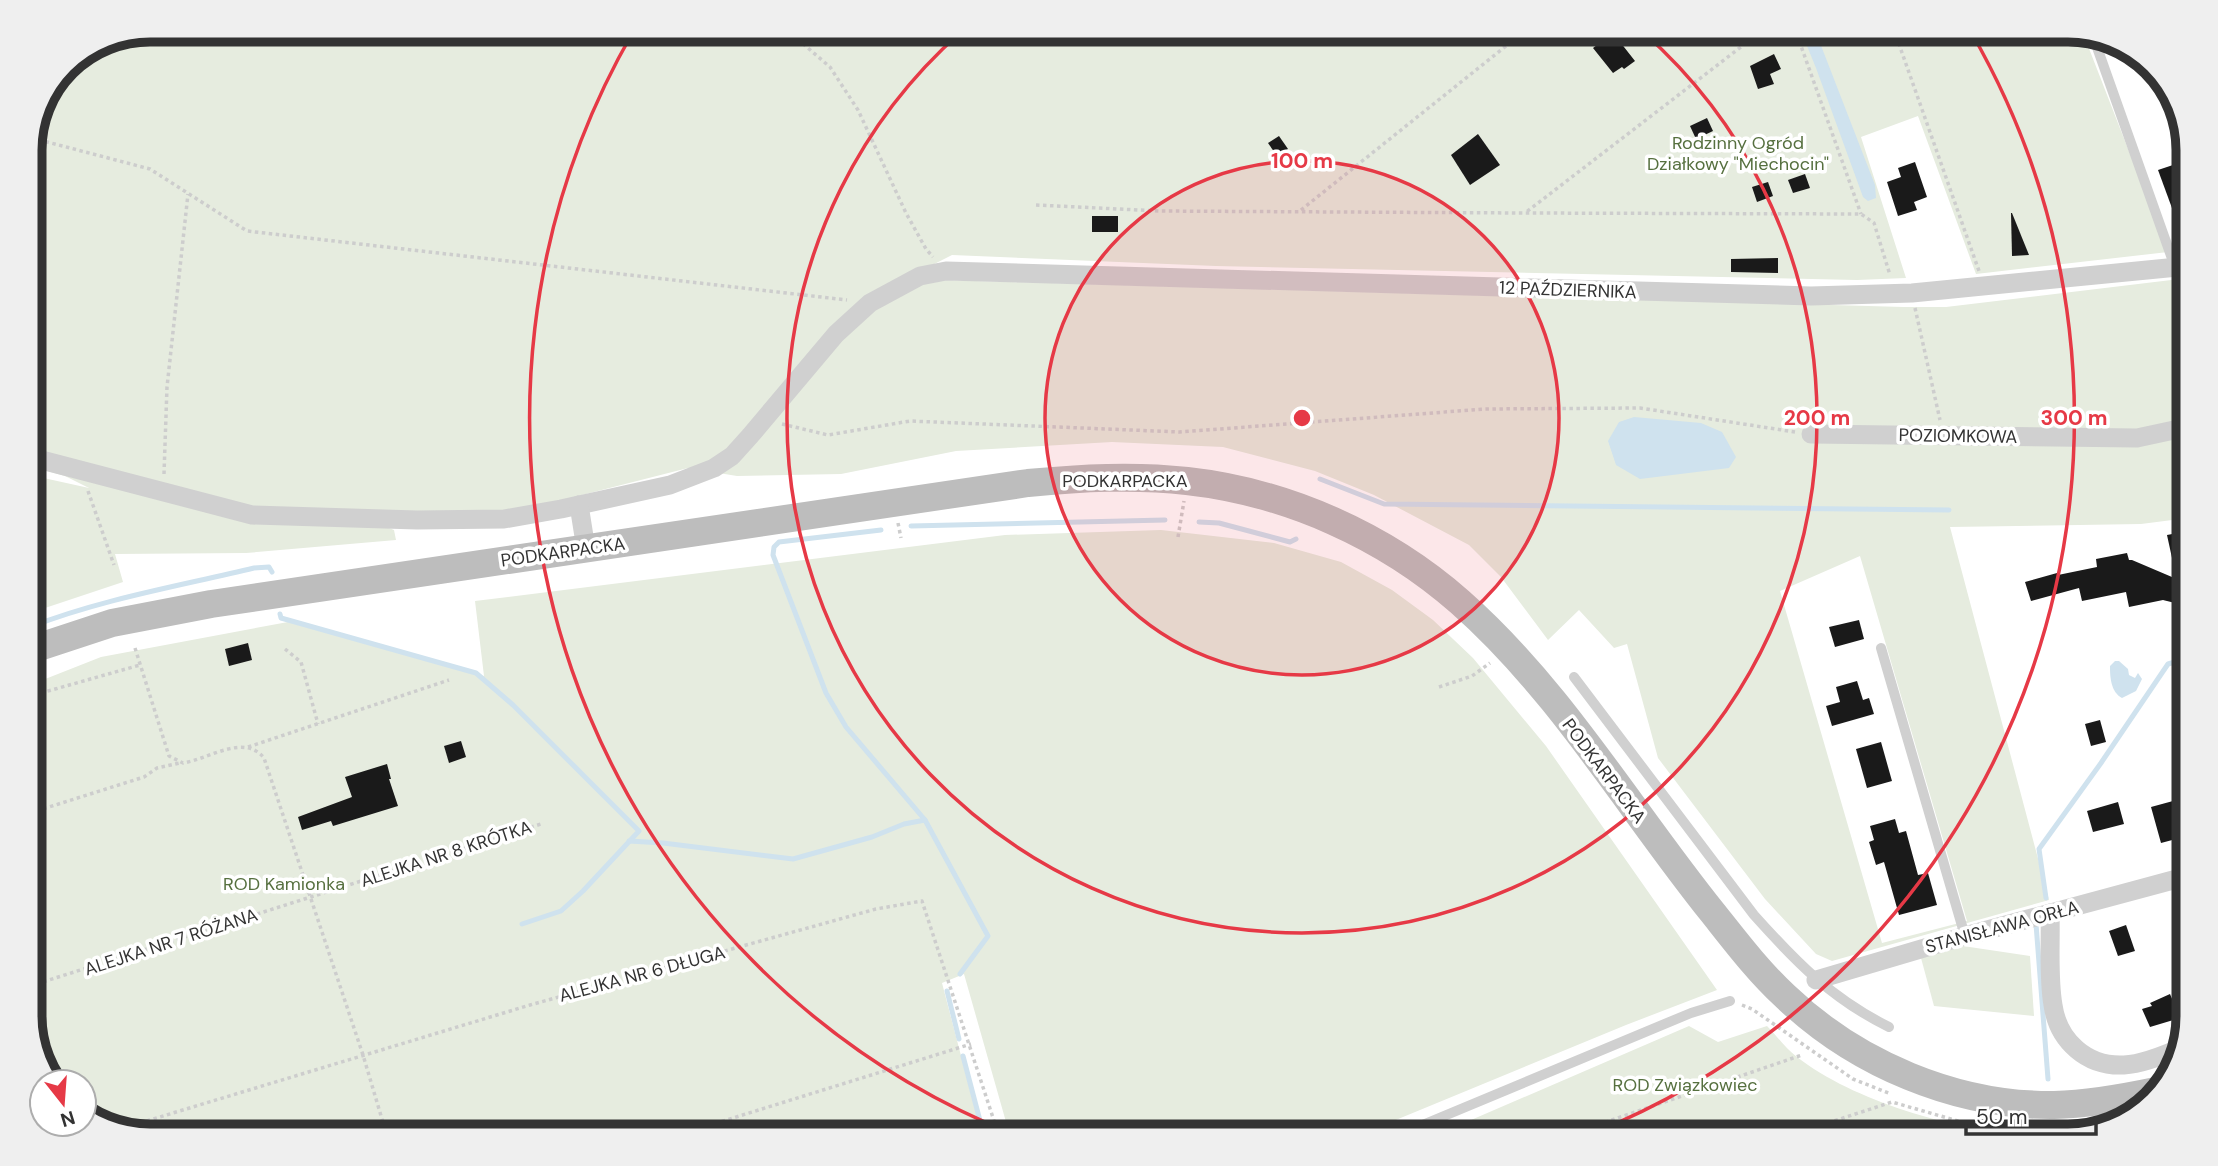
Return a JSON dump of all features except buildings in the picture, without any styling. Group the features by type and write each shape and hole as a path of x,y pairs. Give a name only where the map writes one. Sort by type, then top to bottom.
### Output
{"main road":[{"name":"PODKARPACKA","path":"42,646 113,623 160,612 1028,483 1121,478 1188,481 1277,499 1350,528 1426,575 1461,603 1549,697 1746,954 1787,999 1832,1034 1859,1052 1906,1075 1963,1094 2000,1102 2070,1104 2143,1093"}],"street":[{"name":"12 PAŹDZIERNIKA","path":"42,459 252,515 417,520 503,519 579,505 670,485 714,468 732,456 836,334 870,303 920,276 946,271 1811,296 1904,294 2176,268"},
{"name":"POZIOMKOWA","path":"1811,434 2137,438 2176,430"},
{"path":"579,505 586,549"},
{"name":"STANISŁAWA ORŁA","path":"1816,981 1965,936 2176,879"},
{"path":"2050,913 2053,1006 2061,1031 2068,1042 2087,1058 2110,1065 2141,1062 2170,1052"}],"lane":[{"path":"2097,46 2176,254"},
{"path":"1881,648 1965,936"},
{"path":"1574,677 1754,915 1816,981 1856,1010 1889,1027"},
{"path":"1425,1124 1691,1013 1730,1001"}],"path":[{"path":"801,42 830,67 858,110 926,249 946,271"},
{"path":"1299,212 1511,42"},
{"path":"1525,213 1747,42"},
{"path":"1800,42 1861,215"},
{"path":"1898,42 1980,273 1982,287"},
{"path":"42,141 150,169 247,231 870,303"},
{"path":"164,491 167,387 188,194"},
{"path":"1036,205 1160,211 1861,215 1874,223 1904,294 1944,436"},
{"path":"764,419 828,435 910,421 1180,432 1485,409 1640,408 1811,434"},
{"path":"80,469 114,565"},
{"path":"1178,537 1188,481"},
{"path":"135,648 165,750 175,761 183,763"},
{"path":"1439,687 1472,676 1505,648"},
{"path":"285,649 301,662 318,725"},
{"path":"42,693 140,665"},
{"path":"42,809 144,777 157,768 237,747 248,747 449,680"},
{"path":"248,747 258,751 264,758 383,1124"},
{"name":"ALEJKA NR 8 KRÓTKA","path":"311,897 541,824"},
{"name":"ALEJKA NR 7 RÓŻANA","path":"42,982 311,897"},
{"name":"ALEJKA NR 6 DŁUGA","path":"139,1123 530,1004 876,909 922,901 971,1044"},
{"path":"714,1124 971,1044 995,1124"},
{"path":"1600,1124 1802,1055"},
{"path":"1825,1124 1892,1102 1968,1124"}],"green space":[{"name":"Rodzinny Ogród Działkowy \"Miechocin\"","path":"150,42 2082,43 2087,44 2168,252 1976,274 1918,116 1861,137 1906,278 1857,280 1216,266 952,255 905,279 1904,307 1946,307 2176,279 2176,520 2141,524 1950,527 2049,900 1832,961 1816,954 1765,899 1658,758 1627,644 1614,648 1579,610 1548,640 1501,577 1469,545 1374,495 1315,471 1223,447 1112,442 956,451 841,474 737,476 688,468 527,509 384,526 394,530 396,540 246,553 115,554 123,582 42,609 42,478 89,488 65,476 42,469 42,143 46,122 60,90 90,60 129,44","holes":["1860,556 1967,921 1882,943 1780,591"]},
{"name":"ROD Kamionka","path":"1161,530 1274,543 1341,562 1392,590 1433,620 1473,658 1546,746 1717,990 1386,1124 1007,1124 964,974 942,983 979,1124 150,1124 122,1120 98,1111 98,1068 55,1068 48,1051 42,1023 42,680 101,657 288,622 484,676 475,601 1005,535"},
{"path":"1963,946 2030,956 2034,1016 1934,1006 1921,958"},
{"name":"ROD Związkowiec","path":"1689,1026 1718,1042 1767,1026 1793,1054 1846,1087 1906,1111 1955,1124 1462,1124"}],"water":[{"path":"1804,42 1820,42 1875,185 1876,198 1868,201 1863,197"},
{"path":"1634,417 1701,423 1722,432 1736,457 1729,468 1640,479 1616,465 1608,441 1619,422"},
{"path":"2115,661 2128,669 2129,675 2135,678 2138,673 2142,679 2136,691 2122,698 2115,692 2111,680 2110,666"}],"waterway":[{"path":"1320,479 1384,504 1949,510"},
{"path":"911,526 1165,520"},
{"path":"1199,522 1219,523 1290,542 1296,539"},
{"path":"881,530 779,542 774,547 773,555 826,693 846,727 925,820 988,936 960,974"},
{"path":"42,623 85,608 254,568 269,567 272,572"},
{"path":"280,614 281,618 476,673 513,705 639,831 561,911 522,924"},
{"path":"2046,898 2039,849 2168,664 2176,662"},
{"path":"629,841 793,859 872,837 904,824 925,820"},
{"path":"2036,924 2048,1079"},
{"path":"947,991 959,1039"},
{"path":"963,1056 981,1124"}]}
